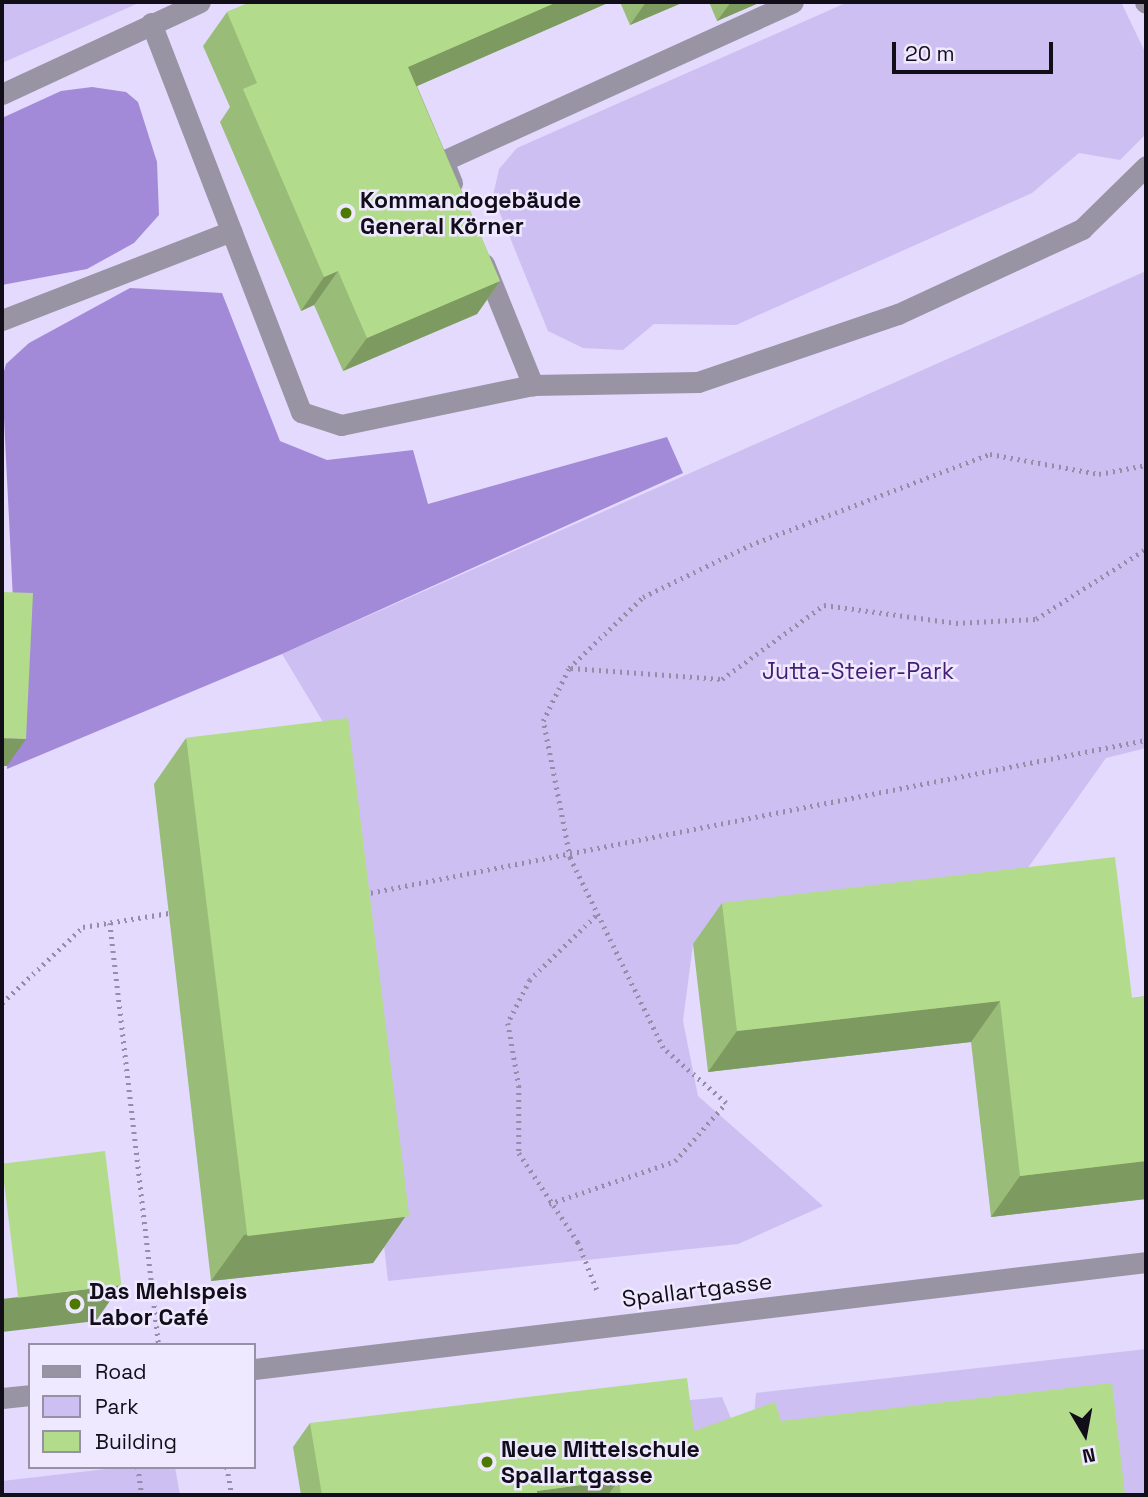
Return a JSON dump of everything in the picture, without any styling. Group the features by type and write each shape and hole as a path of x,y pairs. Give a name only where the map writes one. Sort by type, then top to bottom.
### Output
{"street":[{"path":"2,94 200,2"},
{"path":"463,211 443,161 793,2"},
{"path":"151,23 301,412 341,425 533,385 698,382 898,314 1083,229 1146,166"},
{"path":"2,320 231,231"},
{"path":"478,248 533,385"},
{"name":"Spallartgasse","path":"256,1369 1146,1262"},
{"path":"2,1398 28,1395"}],"path":[{"path":"549,1204 675,1161 726,1103 663,1048 596,916 570,858 543,721 569,668 643,597 750,545 990,454 1099,474 1146,465"},
{"path":"569,668 722,679 824,605 956,622 1036,619 1146,549"},
{"path":"358,895 570,858 1146,740"},
{"path":"2,1003 83,927 169,913"},
{"path":"596,916 530,980 508,1023 519,1086 519,1153 549,1204 578,1242 612,1326"},
{"path":"110,923 159,1343"},
{"path":"138,1469 142,1495"},
{"path":"227,1469 232,1495"}],"green space":[{"path":"2,2 141,2 2,63"},
{"path":"848,2 1121,2 1146,54 1146,134 1120,160 1079,153 1032,193 736,325 654,324 623,350 583,348 548,331 493,196 499,169 517,148"},
{"name":"Jutta-Steier-Park","path":"1146,271 1146,748 1106,758 1010,893 1012,907 693,944 683,1021 698,1096 823,1206 738,1244 388,1281 326,727 282,654"},
{"path":"1146,1349 1146,1495 958,1495 764,1445 754,1416 756,1393"},
{"path":"722,1397 737,1433 688,1451 670,1402"},
{"path":"107,1469 175,1469 180,1495 2,1495 2,1481"}],"shaded area":[{"path":"92,87 126,92 138,102 157,162 159,215 134,243 87,269 2,285 2,118 61,91"},
{"path":"130,288 222,293 280,441 327,460 413,450 428,504 667,437 683,473 282,654 7,769 14,620 2,378 6,364 29,343"}],"building":[{"name":"Kommandogebäude General Körner","path":"251,2 557,2 408,67 500,281 367,338 338,271 324,277 243,89 257,83 227,12"},
{"path":"2,592 33,593 26,739 2,738"},
{"path":"348,718 409,1216 247,1236 186,738"},
{"path":"1115,857 1132,998 1146,996 1146,1161 1020,1176 1000,1001 737,1031 722,903"},
{"path":"105,1151 121,1285 18,1298 2,1164"},
{"path":"687,1378 694,1431 775,1402 781,1421 1112,1383 1125,1495 621,1495 619,1480 537,1491 537,1495 322,1495 310,1423"}],"place":[{"name":"Kommandogebäude General Körner","path":"346,213"},
{"name":"Das Mehlspeis Labor Café","path":"75,1304"},
{"name":"Neue Mittelschule Spallartgasse","path":"487,1462"}]}
